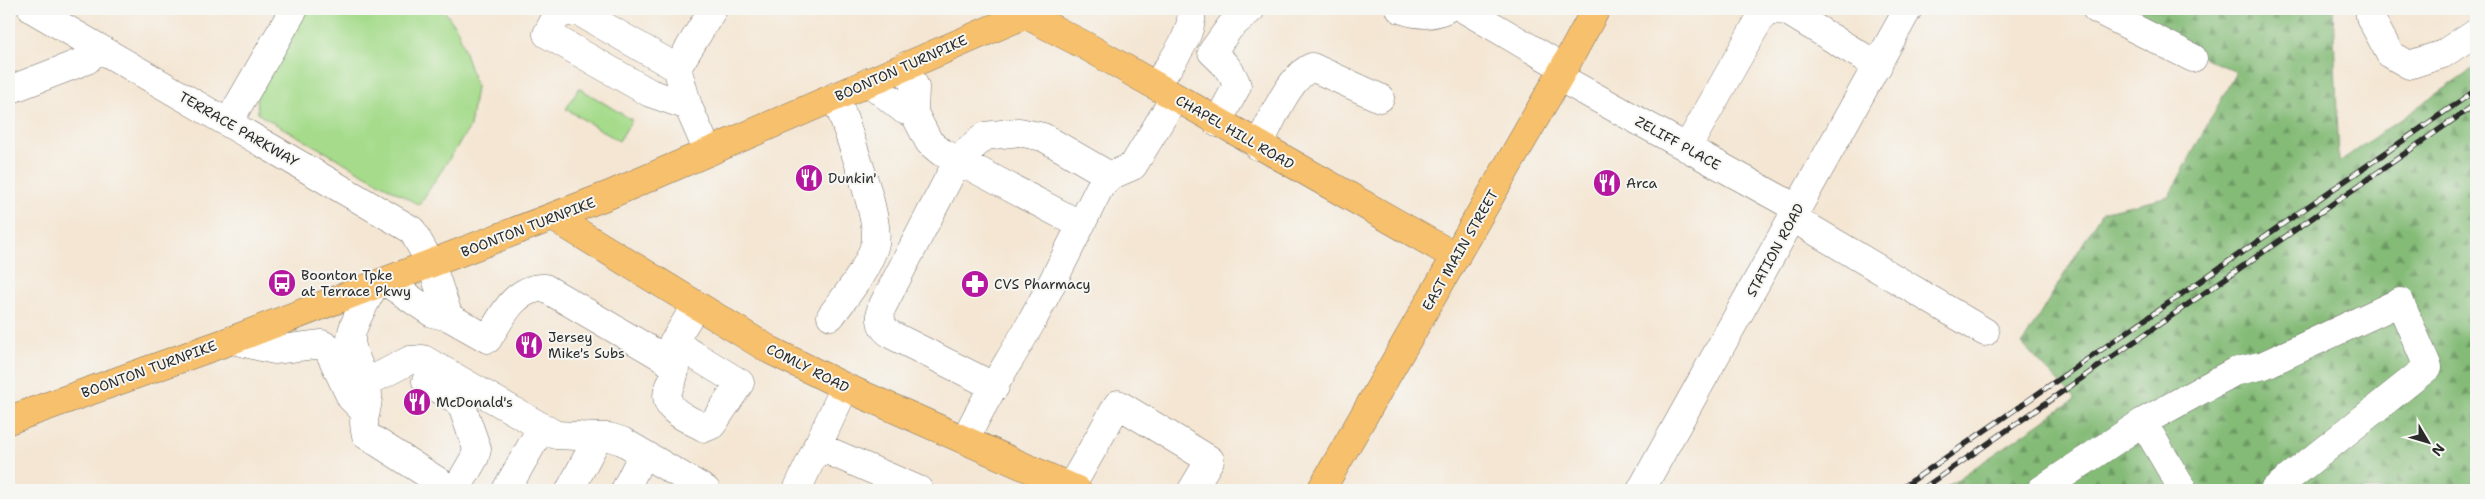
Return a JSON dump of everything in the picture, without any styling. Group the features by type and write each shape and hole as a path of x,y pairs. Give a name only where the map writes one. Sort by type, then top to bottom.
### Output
{"main road":[{"name":"EAST MAIN STREET","path":"1321,490 1456,257 1596,9"},
{"name":"BOONTON TURNPIKE","path":"9,420 232,340 610,196 1025,11"},
{"name":"CHAPEL HILL ROAD","path":"1025,11 1217,123 1456,257"},
{"name":"COMLY ROAD","path":"553,217 770,350 845,387 965,440 1064,487"}],"street":[{"name":"TERRACE PARKWAY","path":"32,9 412,230 431,264 449,317"},
{"path":"228,123 294,9"},
{"path":"677,68 713,9"},
{"path":"965,440 981,406 995,387 1032,321 1100,187 1110,176 1133,166 1165,92 1185,38 1192,19 1191,9"},
{"path":"1212,52 1230,27 1251,9"},
{"path":"1400,9 1413,14 1433,14 1446,9"},
{"name":"ZELIFF PLACE","path":"1464,9 1561,72 1688,148 1985,332"},
{"name":"STATION ROAD","path":"1641,490 1908,9"},
{"path":"2096,9 2193,58"},
{"path":"2370,9 2370,17 2390,54 2409,65 2443,54 2476,32"},
{"path":"688,106 650,93 547,34 557,15 576,10 677,68 688,106 708,152"},
{"path":"1688,148 1762,15 1774,10 1787,11 1878,66"},
{"path":"1185,38 1212,52 1225,64 1234,77 1237,86 1217,123"},
{"path":"9,90 87,60 98,48"},
{"path":"905,66 915,87 914,113 929,142 941,152 1081,226"},
{"path":"1258,146 1294,82 1302,71 1312,66 1380,98"},
{"path":"868,82 904,110 914,113"},
{"path":"831,316 856,282 875,243 875,213 836,96"},
{"path":"995,387 892,335 884,330 880,321 881,309 958,160 985,136 1019,132 1050,140 1110,176"},
{"path":"452,490 366,435 363,424 368,398 366,383 350,340 353,330 380,284 432,313 449,317 488,339 510,304 518,296 536,288 545,288 668,350 696,305"},
{"path":"2041,490 2143,422 2234,372 2264,365 2400,302 2428,367 2274,490"},
{"path":"232,340 274,350 322,344 327,348 351,398 364,411"},
{"path":"366,383 415,358 423,359 556,435 609,437 622,441 706,490"},
{"path":"401,365 458,401 463,409 477,449 475,457 456,490"},
{"path":"797,490 845,387"},
{"path":"1064,487 1118,404 1210,460 1192,490"},
{"path":"2143,422 2183,490"},
{"path":"506,490 542,428"},
{"path":"570,490 598,437"},
{"path":"817,446 918,490"},
{"path":"625,490 643,454"}],"green space":[{"path":"308,9 443,9 458,30 476,87 470,127 419,205 258,114 257,96"},
{"path":"2097,9 2333,9 2339,162 2476,66 2474,114 2476,113 2476,490 1942,490 2075,399 2022,344 2102,212 2169,196 2236,72"},
{"path":"579,88 632,120 619,141 566,109"}],"railway":[{"path":"1899,490 2476,90"},
{"path":"1921,490 2476,104"}],"place":[{"name":"Dunkin'","path":"809,178"},
{"name":"Arca","path":"1607,183"},
{"name":"Boonton Tpke at Terrace Pkwy","path":"282,283"},
{"name":"CVS Pharmacy","path":"975,284"},
{"name":"Jersey Mike's Subs","path":"529,345"},
{"name":"McDonald's","path":"417,402"}]}
